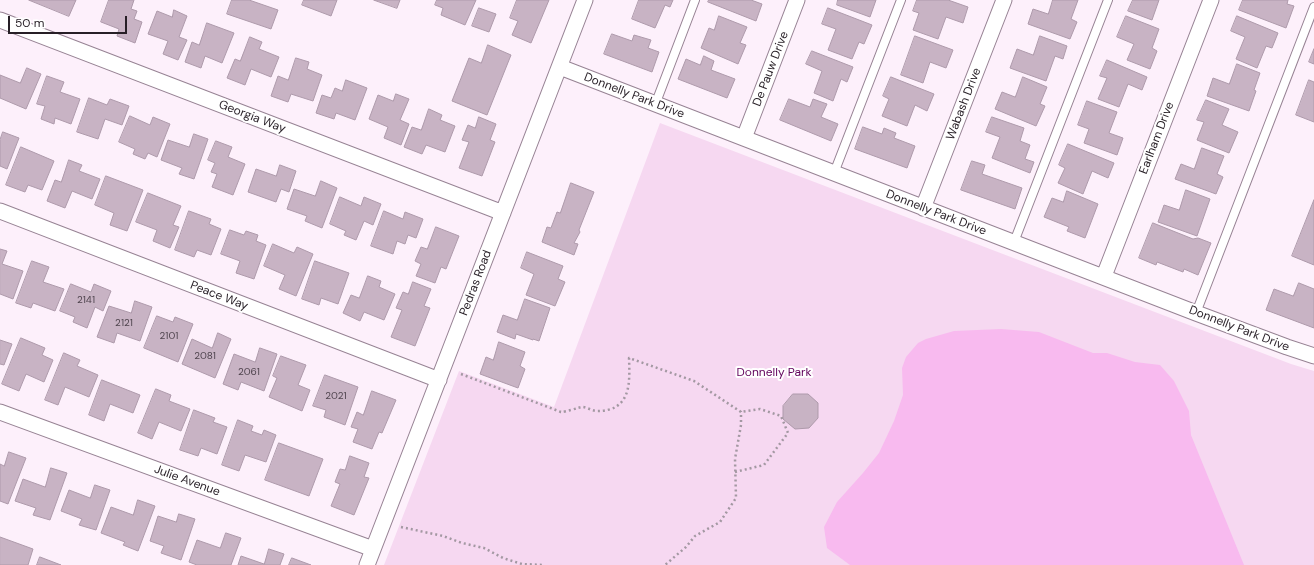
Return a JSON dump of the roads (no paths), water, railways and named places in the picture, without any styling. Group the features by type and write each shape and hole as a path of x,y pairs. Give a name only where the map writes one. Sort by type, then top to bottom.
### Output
{"street":[{"name":"Pedras Road","path":"367,565 586,0"},
{"name":"De Pauw Drive","path":"744,138 798,0"},
{"name":"Wabash Drive","path":"923,208 1004,0"},
{"name":"Earlham Drive","path":"1104,276 1211,0"},
{"name":"Georgia Way","path":"0,20 503,213"},
{"name":"Donnelly Park Drive","path":"560,67 923,208 1104,276 1196,313 1314,356"},
{"name":"Peace Way","path":"0,211 439,380"},
{"name":"Julie Avenue","path":"0,412 373,549"}],"lane":[{"path":"655,104 695,0"},
{"path":"834,173 901,0"},
{"path":"1014,242 1108,0"},
{"path":"1196,313 1314,7"}],"park label":[{"name":"Donnelly Park","path":"774,373"}]}
